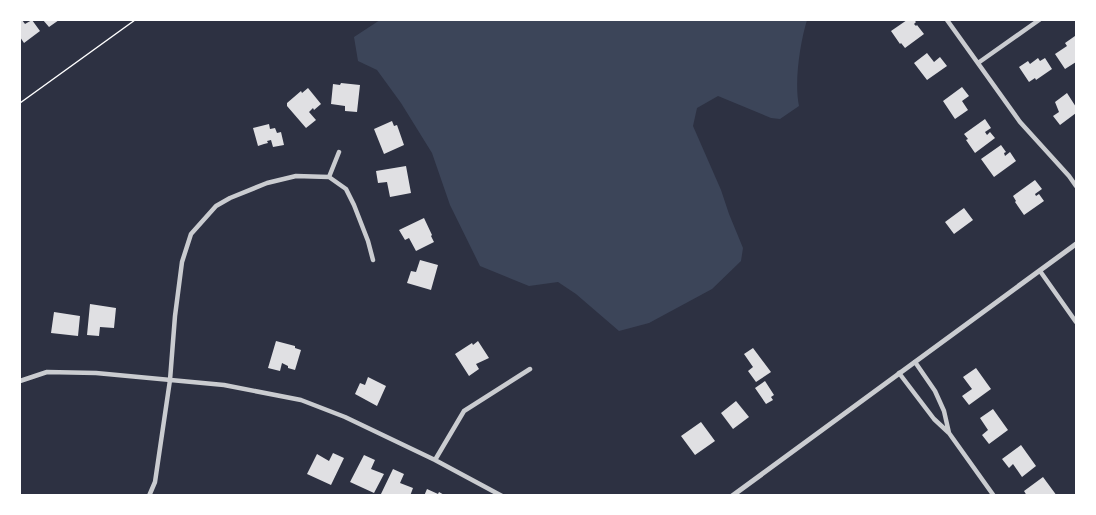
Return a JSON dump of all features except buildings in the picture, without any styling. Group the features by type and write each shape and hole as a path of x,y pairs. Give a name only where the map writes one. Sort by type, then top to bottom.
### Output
{"street":[{"path":"947,20 1020,122 1077,186"},
{"path":"978,63 1039,20"},
{"path":"329,177 339,152"},
{"path":"149,495 155,482 170,380 182,262 191,234 216,206 267,183 296,177 329,177 346,189 369,241 374,260"},
{"path":"732,495 1077,244"},
{"path":"1040,271 1077,322"},
{"path":"915,362 935,391 944,411 949,433"},
{"path":"435,460 464,411 530,369"},
{"path":"20,381 47,372 96,373 224,385 301,400 345,417 502,495"},
{"path":"899,374 934,419 949,433 994,495"}],"path":[{"path":"20,103 135,20"}],"shaded area":[{"path":"380,20 807,20 798,63 799,106 780,119 771,118 718,96 697,108 693,126 743,248 741,261 712,289 649,323 619,331 576,294 558,282 529,286 480,266 450,205 432,153 377,70 358,61 354,37"}]}
